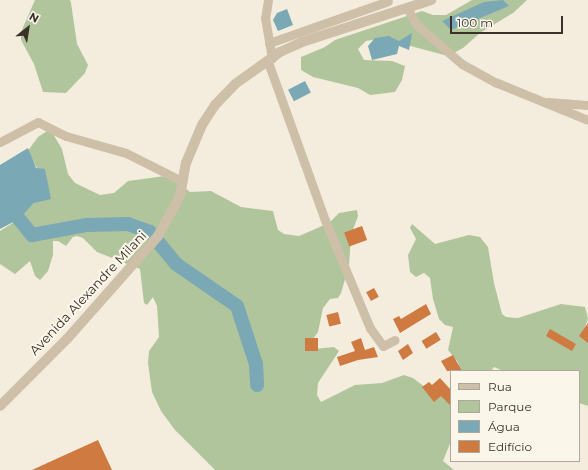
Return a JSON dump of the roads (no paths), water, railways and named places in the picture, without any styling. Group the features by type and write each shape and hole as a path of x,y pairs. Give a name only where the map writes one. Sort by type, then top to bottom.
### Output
{"street":[{"path":"268,0 264,18 269,43 270,60 325,220 370,328 383,346 395,340"},
{"name":"Avenida Alexandre Milani","path":"0,406 67,339 140,260 158,236 180,196 182,181 192,146 215,105 235,84 270,60 302,42 431,0"},
{"path":"269,43 388,1"},
{"path":"407,8 418,25 462,64 542,102 588,120"},
{"path":"542,102 560,101 588,105"},
{"path":"0,142 33,124 43,124 66,136 126,153 182,181"}],"water":[{"path":"503,0 509,6 451,30 442,21 484,2"},
{"path":"287,9 293,25 278,31 273,20 277,13"},
{"path":"412,33 409,50 399,46 397,54 372,60 368,46 375,38 389,36 399,41"},
{"path":"305,81 311,93 294,101 288,90"},
{"path":"28,148 36,168 45,169 51,199 34,203 19,219 0,229 0,165"}],"waterway":[{"path":"19,219 32,235 87,225 128,224 150,232 176,264 237,306 256,364 257,385"}]}
